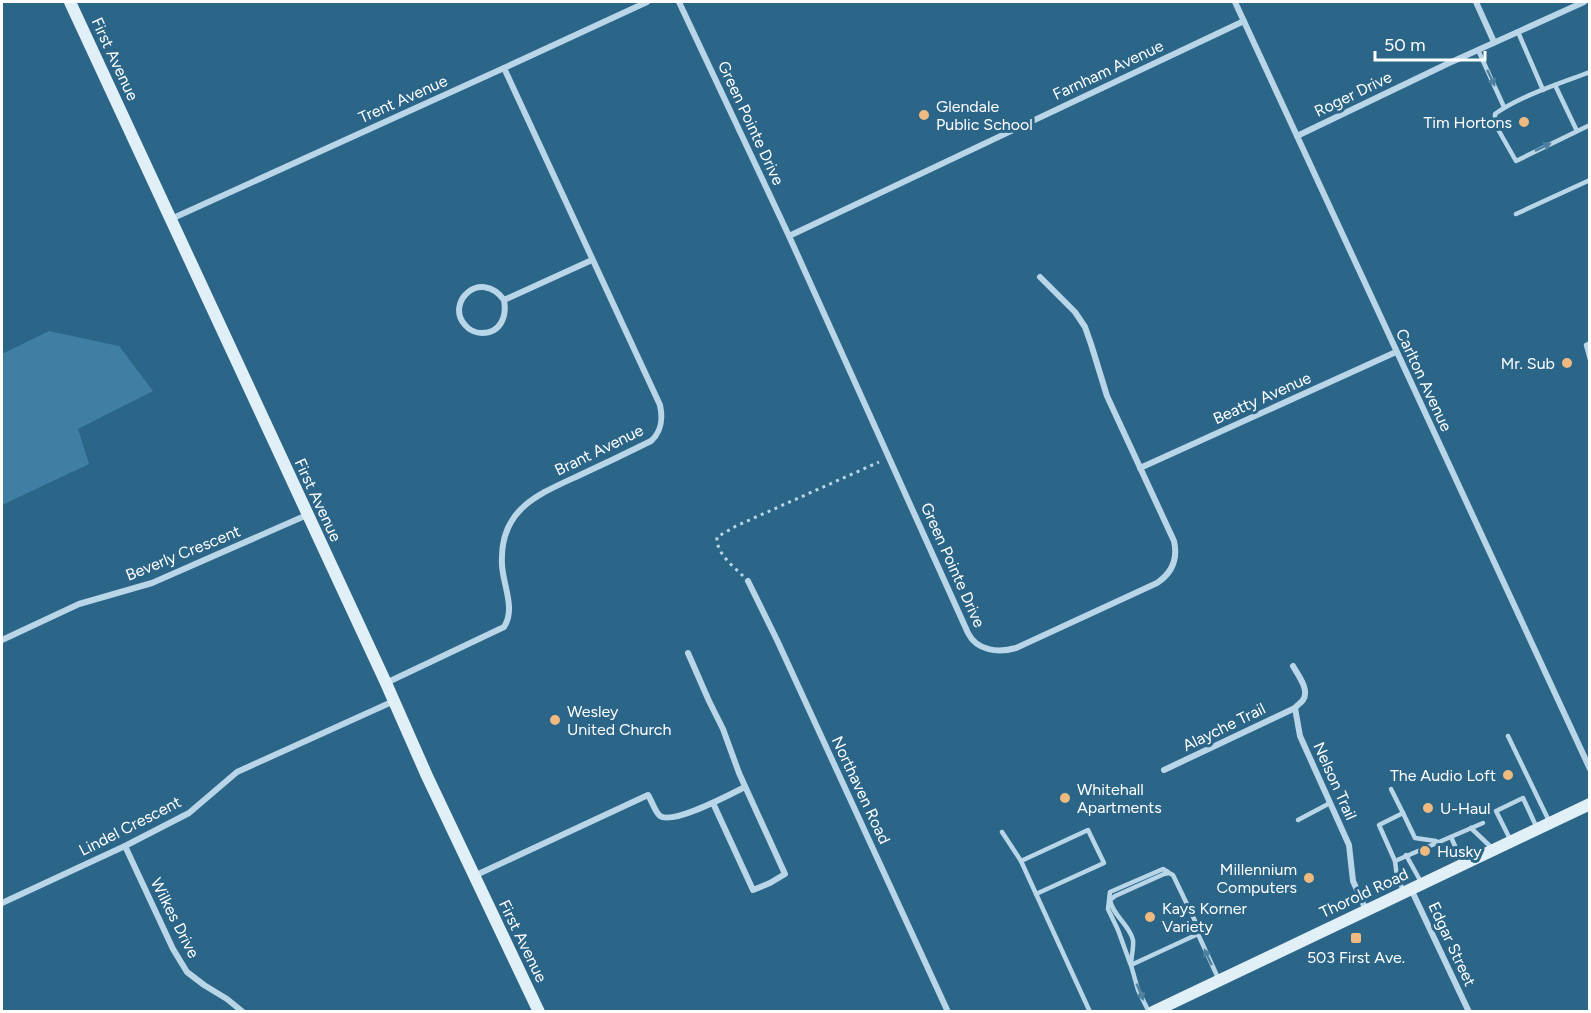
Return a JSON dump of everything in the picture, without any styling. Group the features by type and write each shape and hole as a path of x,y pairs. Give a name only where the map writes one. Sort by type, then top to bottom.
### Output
{"street":[{"name":"First Avenue","path":"71,2 427,776 539,1011"},
{"name":"Trent Avenue","path":"170,220 647,2"},
{"name":"Green Pointe Drive","path":"680,2 971,638 986,648 998,651 1016,648 1157,584 1167,575 1174,563 1176,550 1174,541 1107,396 1084,327 1075,312 1040,277"},
{"name":"Carlton Avenue","path":"1235,2 1590,769"},
{"path":"1476,2 1494,42"},
{"name":"Roger Drive","path":"1298,136 1494,42 1584,2"},
{"name":"Farnham Avenue","path":"789,236 1244,21"},
{"name":"Brant Avenue","path":"386,683 504,627 508,621 509,608 502,566 503,543 506,530 520,510 538,495 651,441 659,432 662,419 660,405 504,69"},
{"path":"504,300 592,260"},
{"path":"482,286 491,288 498,292 504,300 506,309 504,318 500,326 492,331 474,332 461,320 460,302 473,288 482,286"},
{"name":"Beatty Avenue","path":"1140,468 1396,352"},
{"name":"Beverly Crescent","path":"2,640 79,604 152,583 307,515"},
{"name":"Northaven Road","path":"748,581 948,1011"},
{"path":"688,653 785,874 753,890 713,803"},
{"name":"Nelson Trail","path":"1293,666 1303,684 1305,694 1303,700 1295,708 1300,736 1349,845 1353,881 1366,910"},
{"name":"Lindel Crescent","path":"2,903 125,846 189,813 237,772 394,701"},
{"name":"Alayche Trail","path":"1164,770 1295,708"},
{"path":"474,876 648,795 659,815 667,819 679,817 745,787"},
{"name":"Thorold Road","path":"1151,1011 1590,804"},
{"name":"Wilkes Drive","path":"125,846 173,949 187,972 243,1011"},
{"name":"Edgar Street","path":"1412,888 1469,1011"}],"lane":[{"path":"1518,32 1543,90"},
{"path":"1478,50 1504,107"},
{"path":"1590,72 1504,107 1495,114 1495,124 1516,161 1590,125"},
{"path":"1555,85 1577,131"},
{"path":"1516,214 1590,180"},
{"path":"1590,344 1586,345 1590,360"},
{"path":"1508,736 1550,823"},
{"path":"1391,789 1415,838 1439,841"},
{"path":"1511,841 1496,811 1514,802 1523,798 1538,829"},
{"path":"1298,820 1330,803"},
{"path":"1403,813 1379,825 1395,861 1397,877 1412,888"},
{"path":"1395,861 1483,823"},
{"path":"1471,828 1494,850"},
{"path":"1021,861 1088,830 1104,863 1036,894"},
{"path":"1002,832 1021,861 1090,1011"},
{"path":"1451,837 1463,864"},
{"path":"1406,855 1412,888"},
{"path":"1151,1011 1138,990 1131,965 1108,909 1110,892 1163,869 1173,874 1219,980"},
{"path":"1131,965 1133,940 1111,906 1110,900 1164,873 1169,873"},
{"path":"1131,965 1198,934"}],"path":[{"path":"748,581 724,556 717,545 717,537 736,526 890,457"}],"shaded area":[{"path":"49,331 119,346 153,391 78,429 89,464 2,505 2,354"}],"place":[{"name":"Glendale Public School","path":"924,115"},
{"name":"Tim Hortons","path":"1524,122"},
{"name":"Mr. Sub","path":"1567,363"},
{"name":"Wesley United Church","path":"555,720"},
{"name":"The Audio Loft","path":"1508,775"},
{"name":"Whitehall Apartments","path":"1065,798"},
{"name":"U-Haul","path":"1428,808"},
{"name":"Husky","path":"1425,851"},
{"name":"Millennium Computers","path":"1309,878"},
{"name":"Kays Korner Variety","path":"1150,917"},
{"name":"503 First Ave.","path":"1356,938"}]}
